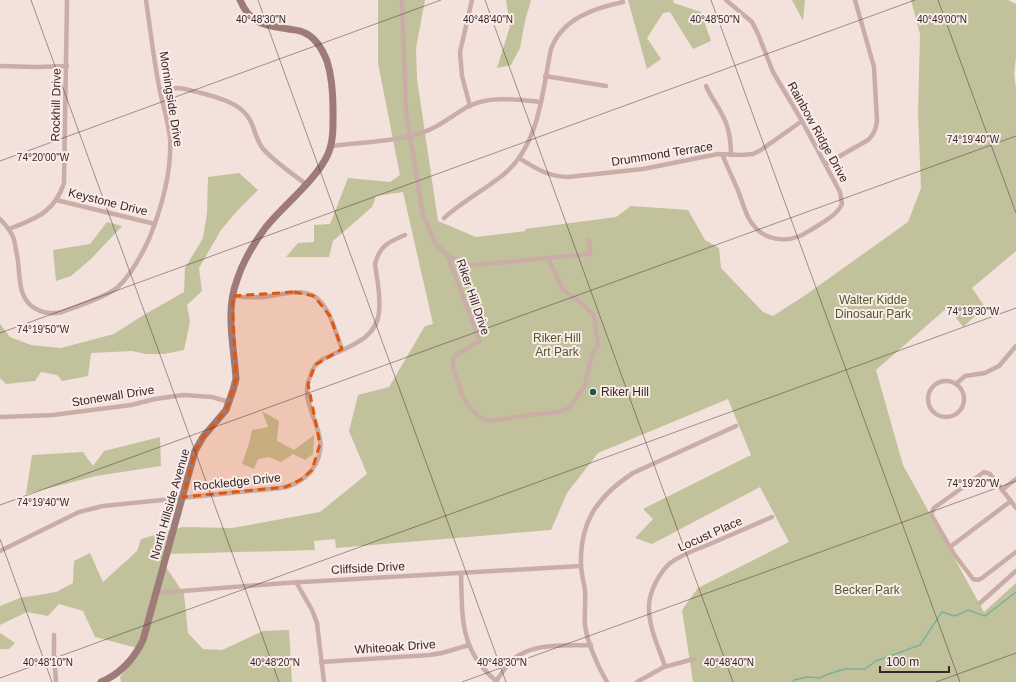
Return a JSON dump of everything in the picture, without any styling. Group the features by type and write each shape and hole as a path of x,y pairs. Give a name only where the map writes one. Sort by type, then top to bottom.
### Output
{"street":[{"name":"Rockhill Drive","path":"9,229 38,217 56,200 62,188 64,177 67,66 67,0"},
{"name":"Morningside Drive","path":"0,219 9,229 14,239 18,259 20,286 23,295 28,304 42,312 52,314 62,312 106,294 118,287 144,250 155,224 165,192 170,153 170,137 160,90 146,0"},
{"name":"North Hillside Avenue","path":"101,682 119,672 136,654 146,632 195,451 203,436 226,410 229,402 236,378 230,307 237,279 254,245 266,227 306,184 322,164 331,146 333,134 333,94 329,70 323,52 313,38 306,33 298,30 268,26 252,19 240,0"},
{"name":"Riker Hill Drive","path":"402,0 406,112 423,215 436,244 447,255 470,265 590,254 589,240"},
{"path":"470,106 462,76 460,52 472,0"},
{"name":"Rainbow Ridge Drive","path":"722,154 749,218 756,228 766,235 776,239 785,240 802,235 840,208 842,204 842,195 802,121 773,72 752,22 726,0"},
{"path":"826,164 868,140 872,137 876,129 874,67 855,0"},
{"path":"444,218 503,175 519,158 530,139 536,121 554,39 565,26 586,14 623,2"},
{"path":"0,66 67,66"},
{"path":"546,76 606,86"},
{"path":"706,86 727,126 731,155"},
{"path":"160,90 178,88 185,89 230,103 238,107 247,114 261,147 306,184"},
{"path":"331,146 410,136 437,127 470,106 481,102 503,99 541,102"},
{"name":"Drummond Terrace","path":"519,158 539,170 559,177 643,169 722,154 753,154 802,121"},
{"name":"Keystone Drive","path":"56,200 155,224"},
{"name":"Rockledge Drive","path":"0,551 79,512 103,506 286,487 306,477 316,462 320,444 319,433 308,395 308,384 315,365 366,337 372,332 376,326 379,312 375,264 377,257 384,245 405,235"},
{"name":"Riker Hill Drive","path":"447,255 480,341 457,354 453,359 453,367 463,397 470,408 481,418 489,421 559,412 569,408 585,384 592,354 598,345 594,316 584,305 563,290 548,258"},
{"path":"232,296 262,297 294,292 307,293 314,296 320,301 330,316 342,350"},
{"path":"956,384 965,376 985,373 999,366 1016,346"},
{"path":"946,381 956,384 960,388 964,400 958,411 954,415 948,416 942,416 936,413 929,405 929,394 931,389 940,382 946,381"},
{"name":"Stonewall Drive","path":"0,417 53,415 131,405 155,399 183,395 212,397 229,402"},
{"path":"607,682 597,662 585,624 585,592 581,566 581,545 585,528 594,509 610,490 633,473 736,426"},
{"path":"1016,508 990,474 984,472 934,508 932,511 933,518 950,547 973,579 978,580 1016,552"},
{"path":"1002,490 1016,479"},
{"path":"950,547 1011,501"},
{"name":"Locust Place","path":"665,666 654,637 650,620 649,603 654,586 664,569 686,554 772,517"},
{"name":"Cliffside Drive","path":"157,593 296,582 581,566"},
{"path":"980,603 1016,571"},
{"path":"461,573 465,627 469,645 473,654 482,666 497,682 510,662 524,652 542,647 591,645"},
{"path":"296,582 316,617 324,682"},
{"path":"54,635 56,682"},
{"name":"Whiteoak Drive","path":"321,662 430,655 469,645"},
{"path":"637,682 665,666 694,659"}],"highlighted area":[{"path":"294,292 314,296 330,316 342,349 315,365 308,384 320,444 312,470 302,479 286,487 183,497 195,451 203,437 226,410 236,379 232,296"}],"green space":[{"path":"378,0 425,0 416,48 417,79 438,221 476,237 616,217 631,206 688,210 705,240 719,248 721,268 763,312 773,316 807,294 908,222 921,188 918,113 920,34 911,0 1008,0 1016,4 1016,57 1014,75 1016,88 1016,251 972,288 985,307 963,327 948,307 876,370 903,465 984,612 1016,583 1016,682 693,682 682,610 698,588 789,542 760,487 652,544 635,538 653,519 643,509 751,455 728,399 598,453 567,493 551,530 336,548 335,539 314,541 315,550 167,554 164,564 184,594 188,633 203,649 222,650 263,631 289,630 292,682 121,682 120,677 141,649 95,637 83,611 59,604 48,616 27,612 0,625 0,606 20,598 56,592 73,583 74,561 90,553 103,582 137,551 141,539 183,527 232,528 320,512 367,474 349,431 358,395 389,387 425,326 433,324 403,192 376,196 372,207 333,241 329,257 286,257 298,243 314,242 314,225 330,224 348,178 390,182 400,175 378,63"},
{"path":"506,0 531,0 520,48 511,65 497,68 510,26"},
{"path":"628,0 673,0 674,3 701,12 711,41 693,49 670,12 663,13 647,38 661,59 647,69"},
{"path":"792,0 805,0 803,21"},
{"path":"239,173 258,190 221,230 199,268 202,291 187,305 190,322 184,350 164,354 146,354 132,351 91,353 88,376 62,381 57,375 41,372 35,381 6,384 0,378 0,324 10,337 31,345 61,348 114,334 184,292 185,268 203,238 207,213 208,177"},
{"path":"107,222 122,226 91,259 71,276 56,281 53,250 90,244"},
{"path":"262,411 279,421 277,441 294,450 314,435 313,454 305,460 293,454 281,462 269,457 258,459 254,469 242,464 252,430 268,427"},
{"path":"160,437 161,466 96,476 26,494 32,455 83,452 93,466 104,451"},
{"path":"0,633 15,643 9,649 0,649"}],"waterway":[{"path":"793,682 794,680 807,677 820,678 845,669 865,669 876,661 920,645 942,612 955,616 968,610 985,616 1016,592"}],"place":[{"name":"Riker Hill","path":"593,392"}],"park label":[{"name":"Walter Kidde Dinosaur Park","path":"873,307"},
{"name":"Riker Hill Art Park","path":"557,345"},
{"name":"Becker Park","path":"867,590"}]}
